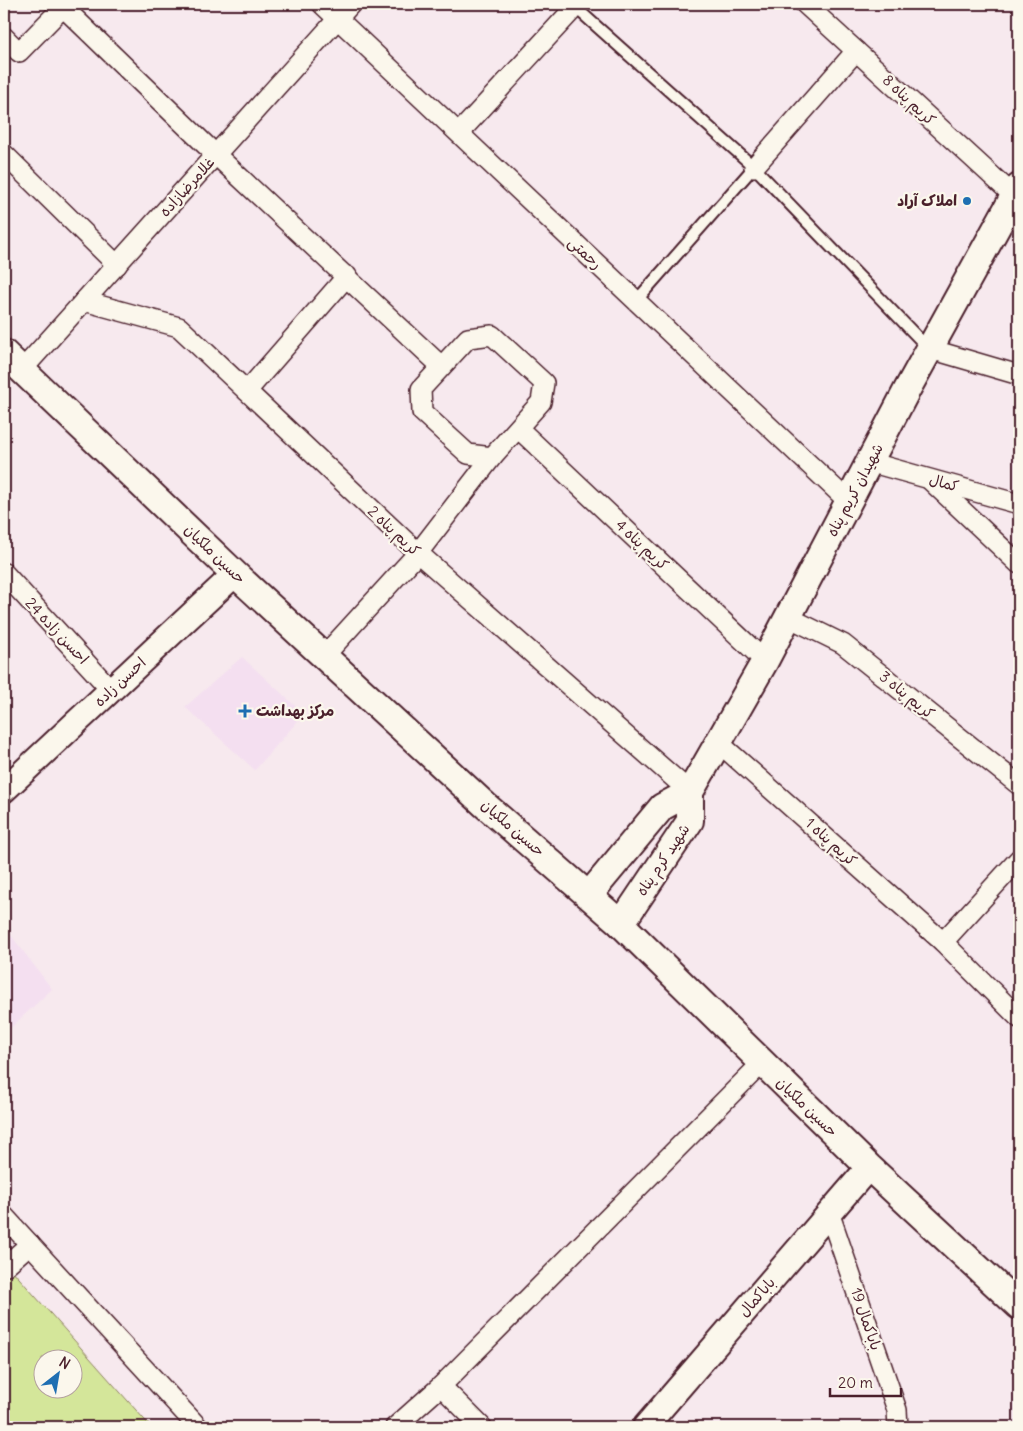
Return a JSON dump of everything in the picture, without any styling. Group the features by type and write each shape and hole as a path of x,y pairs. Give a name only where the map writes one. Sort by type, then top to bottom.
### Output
{"main road":[{"name":"شهیدان کریم پناه","path":"690,792 765,660 930,349 1018,193"},
{"name":"حسین ملکیان","path":"13,361 235,574 485,805 621,924 868,1167 1019,1306"},
{"path":"590,895 662,807 690,792"},
{"name":"شهید کرم پناه","path":"621,924 690,822 690,792"}],"street":[{"name":"رحمتی","path":"322,4 849,502"},
{"name":"غلامرضازاده","path":"13,361 84,301 351,4"},
{"name":"کریم پناه 8","path":"804,4 1018,193"},
{"path":"459,133 576,5"},
{"path":"4,37 19,52 65,6 216,155 441,366"},
{"path":"754,167 856,51"},
{"path":"4,154 117,265"},
{"path":"247,391 347,276"},
{"name":"کریم پناه 2","path":"84,301 179,327 418,553 690,792"},
{"path":"324,656 418,553 492,457 519,429 541,402 544,383 492,335 468,338 421,389 422,412 468,454 492,457"},
{"path":"930,349 1019,375"},
{"name":"کریم پناه 4","path":"519,429 765,660"},
{"name":"کمال","path":"869,462 1019,504"},
{"path":"928,478 1019,564"},
{"name":"احسن زاده 24","path":"4,573 111,690"},
{"name":"احسن زاده","path":"4,790 235,574"},
{"name":"کریم پناه 3","path":"788,617 843,644 1019,785"},
{"name":"کریم پناه 1","path":"718,742 943,942 1019,1018"},
{"path":"943,942 1019,858"},
{"path":"395,1427 441,1386 762,1063"},
{"name":"باباکمال","path":"645,1427 868,1167"},
{"name":"باباکمال 19","path":"829,1212 897,1410 898,1427"},
{"path":"4,1216 198,1427"},
{"path":"4,1267 30,1244"},
{"path":"441,1386 482,1427"}],"lane":[{"path":"576,5 754,167 930,349"},
{"path":"636,301 754,167"}],"shaded area":[{"name":"مرکز بهداشت","path":"242,657 304,714 255,770 185,707"},
{"path":"4,926 52,989 4,1034"}],"green space":[{"path":"4,1261 81,1348 32,1348 32,1398 82,1398 82,1349 151,1427 4,1427"}],"place":[{"name":"املاک آراد","path":"967,201"},
{"name":"مرکز بهداشت","path":"245,711"}]}
